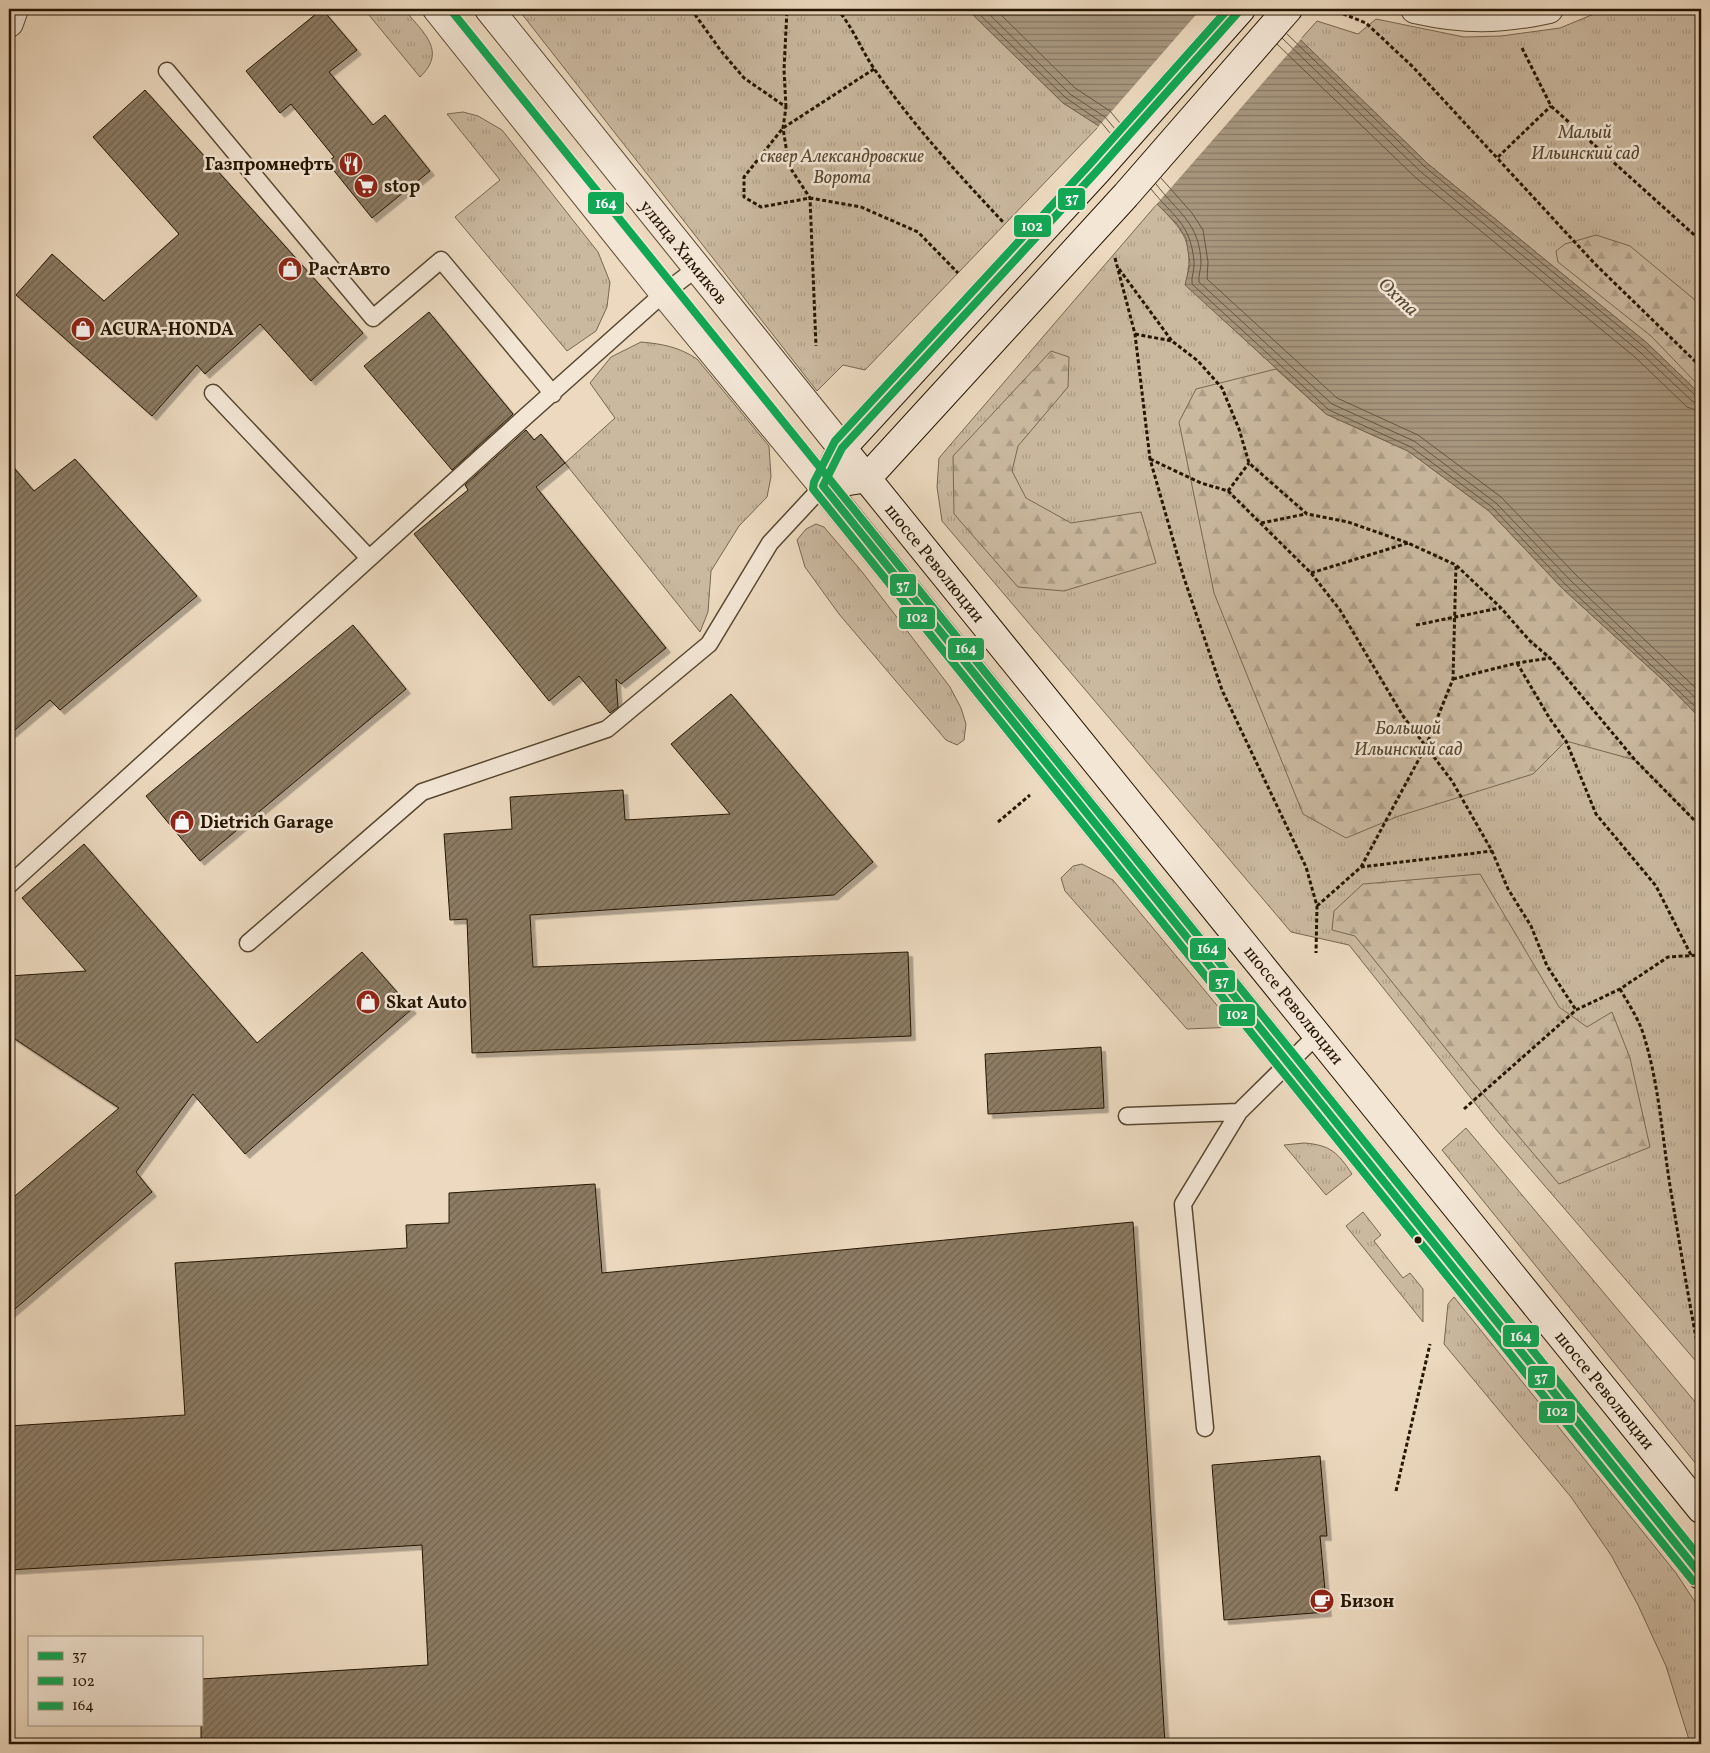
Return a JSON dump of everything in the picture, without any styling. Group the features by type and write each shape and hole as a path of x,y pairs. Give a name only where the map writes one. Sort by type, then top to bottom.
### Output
{"main road":[{"path":"9,23 14,9"},
{"path":"437,9 664,293 824,486 1701,1575"},
{"name":"улица Химиков","path":"489,9 842,448"},
{"path":"824,486 842,448 1097,171 1241,9"},
{"path":"824,486 867,478 1126,195 1288,9"},
{"path":"1415,9 1475,18 1508,18 1549,9"},
{"name":"шоссе Революции","path":"842,448 1701,1510"}],"lane":[{"path":"167,71 373,318 441,260 553,394"},
{"path":"9,885 664,293 697,268"},
{"path":"213,393 369,558"},
{"path":"248,943 422,792 607,729 709,644 770,543 824,486"},
{"path":"1205,1428 1183,1204 1239,1112 1317,1035"},
{"path":"1127,1116 1239,1112"}],"path":[{"path":"691,9 721,51 744,78 786,107"},
{"path":"787,9 784,128 789,166 810,198 816,346"},
{"path":"837,9 848,21 874,69 926,138 1006,225"},
{"path":"1331,9 1366,23 1413,67 1595,264 1701,367"},
{"path":"1508,18 1551,106 1701,241"},
{"path":"874,69 784,128 744,177 744,198 761,207 810,198 861,207 918,232 965,281"},
{"path":"1498,157 1551,106"},
{"path":"1114,252 1135,334 1150,459 1184,578 1222,690 1306,867 1317,906 1316,953"},
{"path":"1117,266 1172,341 1198,361 1222,388 1239,429 1249,463 1306,514"},
{"path":"1135,334 1172,341"},
{"path":"1150,459 1201,483 1228,491 1311,573 1340,610 1402,716 1452,781 1492,851 1508,889 1531,926 1547,966 1576,1010"},
{"path":"1228,491 1249,463"},
{"path":"1261,523 1306,514 1348,522 1408,543 1456,565 1501,608 1530,641 1550,658 1635,760 1701,827"},
{"path":"1311,573 1408,543"},
{"path":"1317,906 1361,867 1426,746 1453,679 1456,565"},
{"path":"1416,625 1501,608"},
{"path":"1453,679 1518,663 1550,658"},
{"path":"1518,663 1550,719 1566,741 1596,814 1656,886 1691,956"},
{"path":"998,822 1056,774"},
{"path":"1361,867 1492,851"},
{"path":"1464,1109 1576,1010 1620,989 1668,957 1701,955"},
{"path":"1620,989 1642,1032 1660,1107 1670,1186 1684,1260 1688,1300 1701,1362"},
{"path":"1396,1491 1430,1344"}],"green space":[{"path":"364,9 404,9 418,26 432,50 432,58 428,67 420,77"},
{"name":"сквер Александровские Ворота","path":"518,9 967,9 1063,103 1099,126 865,370 843,365 817,391"},
{"name":"Малый Ильинский сад","path":"1606,9 1701,9 1701,395 1647,343 1428,164 1300,40 1317,21 1358,34 1376,19 1464,37 1501,36 1560,28"},
{"path":"463,112 478,116 502,130 598,252 610,282 607,307 596,331 567,351 455,217 500,180 447,114"},
{"name":"Большой Ильинский сад","path":"1157,204 1175,223 1185,240 1189,259 1186,285 1326,414 1701,719 1701,1367 1494,1127 1349,945 1291,932 942,521 937,487 939,458"},
{"path":"1596,235 1630,246 1701,305 1701,388 1651,336 1558,262 1556,251 1565,244"},
{"path":"641,342 671,347 697,359 769,446 771,477 767,497 739,526 711,571 708,612 700,632 565,463 615,418 590,383 611,357"},
{"path":"1051,351 1069,357 1068,387 1018,446 1012,471 1026,498 1071,523 1141,512 1156,563 1064,591 1018,587 954,514 953,456"},
{"path":"1276,369 1326,414 1408,451 1489,511 1563,589 1665,682 1701,719 1701,827 1635,760 1566,741 1533,774 1399,816 1346,838 1303,814 1214,593 1179,422 1196,389"},
{"path":"816,524 824,527 863,573 950,687 961,708 966,724 964,740 957,745 946,740 839,614 805,567 797,540 806,529"},
{"path":"1082,864 1113,880 1235,1027 1187,1029 1065,891 1061,878 1073,866"},
{"path":"1480,874 1559,1007 1587,1027 1612,1012 1630,1058 1650,1147 1559,1184 1471,1080 1355,936 1332,930 1334,911 1363,884"},
{"path":"1466,1128 1701,1409 1701,1470 1442,1150"},
{"path":"1304,1143 1321,1146 1333,1151 1352,1174 1326,1195 1284,1145"},
{"path":"1363,1212 1381,1235 1374,1241 1403,1278 1410,1273 1423,1289 1423,1322 1346,1226"},
{"path":"1454,1297 1676,1573 1701,1611 1701,1741 1690,1743 1666,1666 1638,1605 1611,1555 1571,1497 1444,1344 1448,1304"}],"water":[{"name":"Охта","path":"967,9 1269,9 1428,164 1647,343 1701,395 1701,719 1665,682 1563,589 1489,511 1408,451 1326,414 1185,285 1190,264 1186,238 1177,224 1157,204 1099,126 1063,103"}],"pier":[{"path":"1201,9 1272,9 1302,38 1155,206 1097,128"}],"building":[{"path":"322,9 357,50 329,72 373,125 385,115 430,171 372,218 327,162 334,157 291,104 280,113 246,71"},
{"path":"145,90 363,333 311,381 260,324 205,374 197,365 152,416 16,295 52,254 104,301 179,234 93,137"},
{"path":"429,312 513,414 452,470 364,366"},
{"path":"526,430 534,440 541,434 565,463 536,487 666,648 621,684 616,679 618,707 610,713 579,676 549,701 414,534 468,490 465,485"},
{"path":"75,459 197,596 60,710 50,700 9,735 9,462 34,491"},
{"path":"353,625 406,689 200,861 146,796"},
{"path":"731,694 873,862 834,895 530,915 533,967 908,952 911,1036 472,1053 467,919 450,920 444,834 512,829 510,797 623,790 625,820 730,814 671,744"},
{"path":"84,844 257,1043 362,952 412,1009 245,1154 193,1094 136,1172 152,1192 9,1314 9,1201 119,1108 9,1035 9,976 86,971 22,898"},
{"path":"1101,1047 1104,1108 988,1114 985,1054"},
{"path":"595,1184 602,1273 1133,1222 1165,1744 201,1744 202,1679 428,1665 422,1545 9,1570 9,1426 185,1415 175,1263 407,1248 406,1225 449,1223 449,1193"},
{"path":"1320,1456 1327,1536 1320,1536 1327,1612 1224,1620 1212,1465"}],"transit line":[{"name":"164","path":"450,9 1701,1559"},
{"name":"102","path":"1228,9 1090,164 835,441 814,482 813,489 1693,1581"},
{"name":"37","path":"1241,9 1097,171 842,448 823,486 1701,1575"}],"place":[{"name":"Газпромнефть","path":"351,164"},
{"name":"stop","path":"366,186"},
{"name":"РастАвто","path":"290,269"},
{"name":"ACURA-HONDA","path":"83,329"},
{"name":"Dietrich Garage","path":"182,822"},
{"name":"Skat Auto","path":"368,1002"},
{"name":"Бизон","path":"1322,1601"}]}
